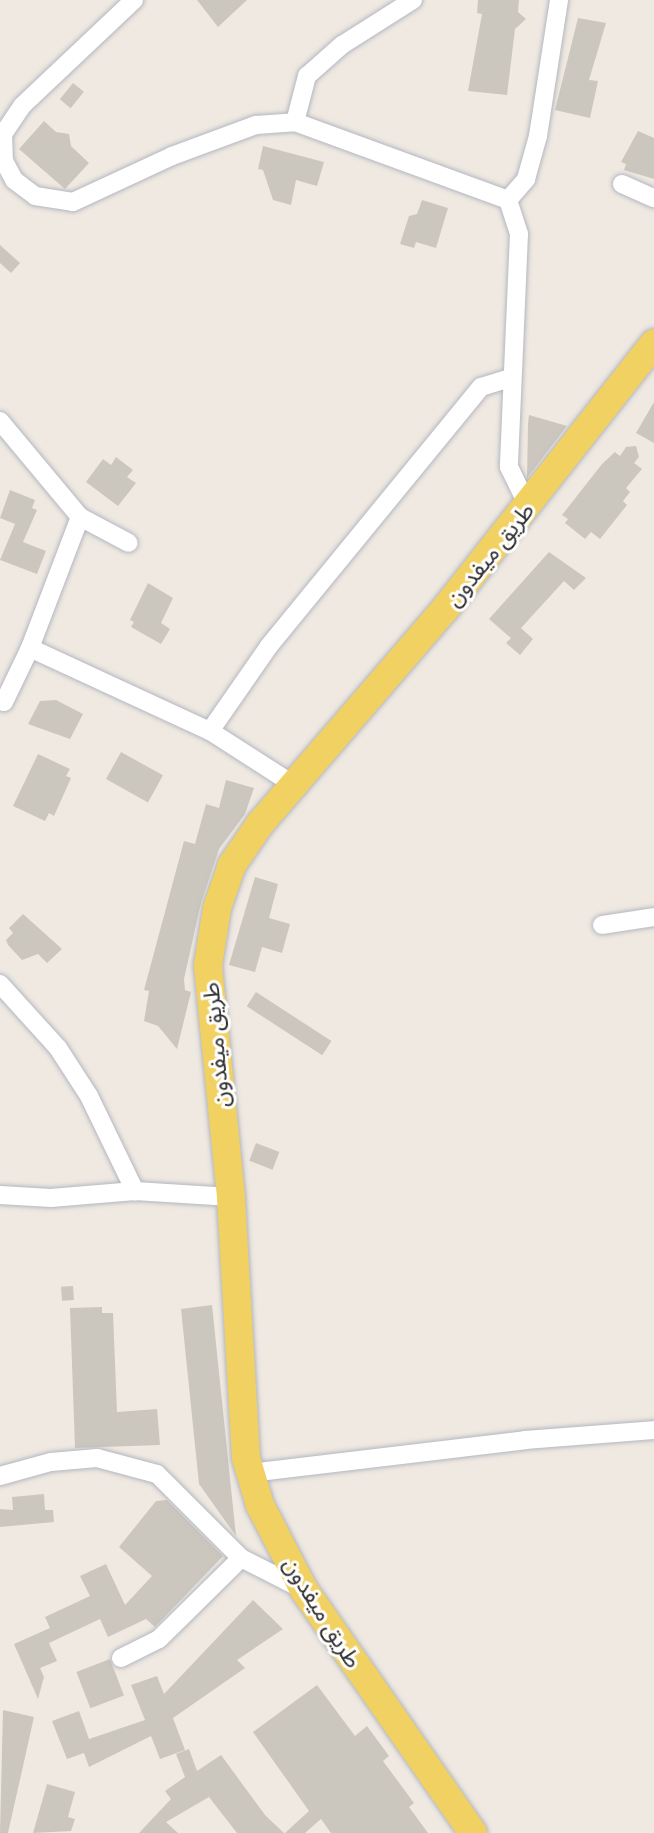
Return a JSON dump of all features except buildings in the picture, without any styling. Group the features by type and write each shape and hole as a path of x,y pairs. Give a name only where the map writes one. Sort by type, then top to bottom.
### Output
{"main road":[{"name":"طريق ميفدون","path":"473,1833 304,1590 260,1505 250,1473 240,1379 231,1197 213,1039 208,965 211,936 232,865 291,783 445,609 654,343"}],"street":[{"path":"134,0 22,106 3,134 4,161 14,180 35,196 74,202 172,156 256,125 295,122 508,200"},
{"path":"295,122 307,76 342,46 413,0"},
{"path":"508,200 526,179 538,136 559,0"},
{"path":"622,184 654,198"},
{"path":"508,200 519,234 509,467 528,506"},
{"path":"210,731 269,646 481,387 511,378"},
{"path":"0,421 79,517 129,543"},
{"path":"4,702 30,648 79,517"},
{"path":"30,648 210,731 291,783"},
{"path":"602,925 654,917"},
{"path":"0,984 58,1048 89,1096 135,1191"},
{"path":"0,1195 51,1198 135,1191 231,1197"},
{"path":"250,1473 525,1440 654,1430"},
{"path":"0,1476 51,1462 97,1458 157,1474 241,1558 304,1590"},
{"path":"121,1658 159,1639 241,1558"}]}
